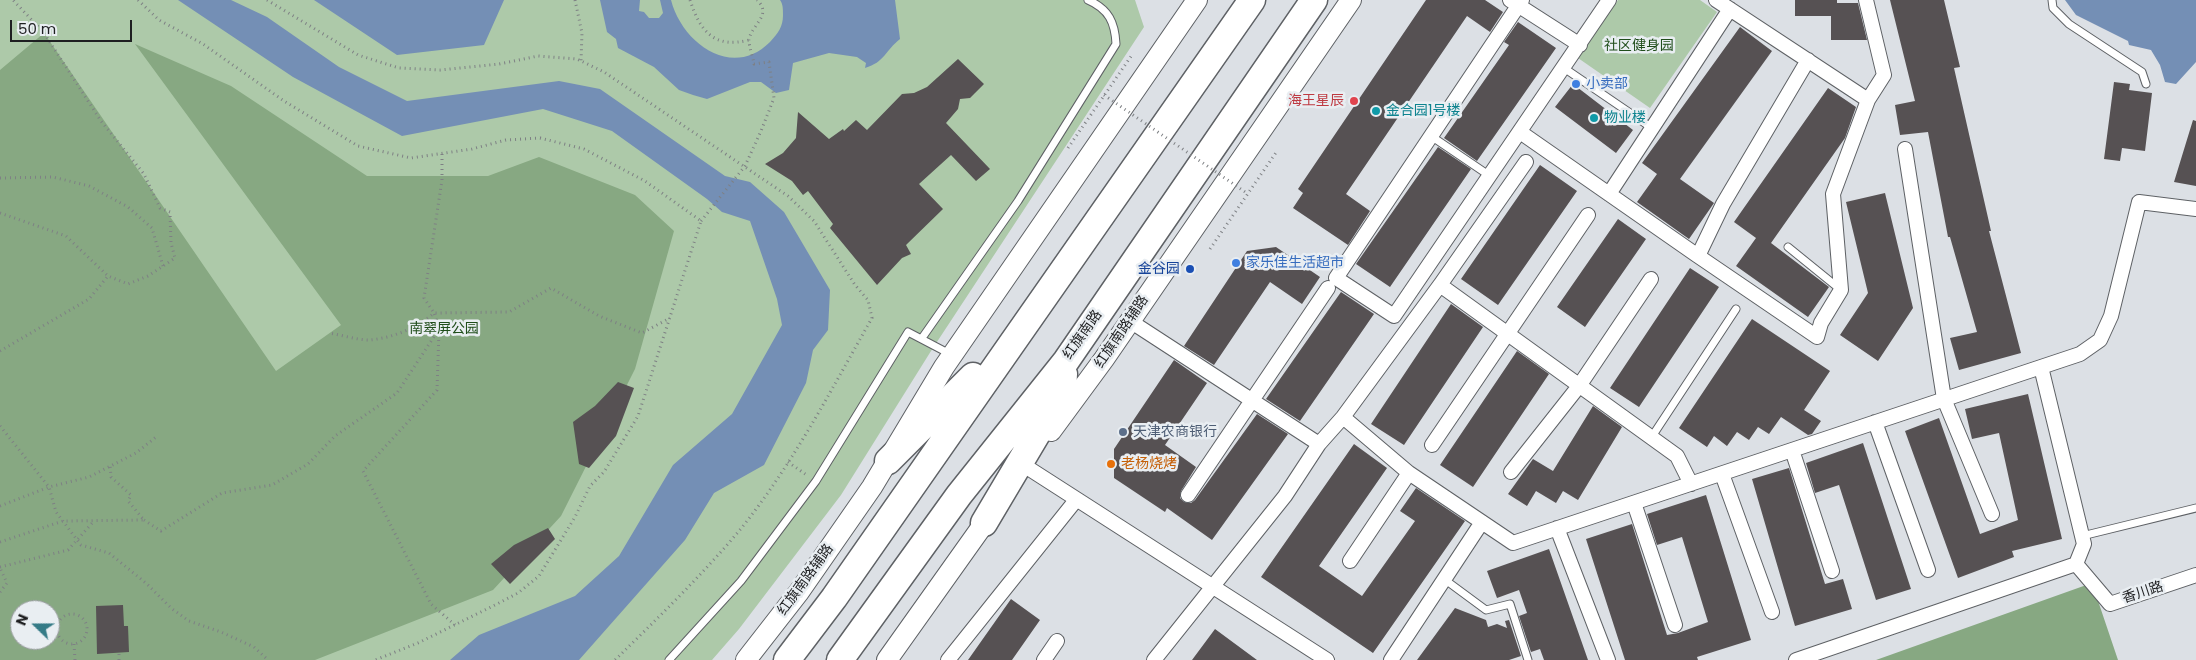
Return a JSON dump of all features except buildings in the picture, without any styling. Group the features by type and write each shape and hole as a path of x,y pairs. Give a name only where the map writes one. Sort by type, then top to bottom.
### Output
{"highway":[{"path":"786,660 834,598 878,536 1026,321 1252,0"},
{"name":"红旗南路","path":"840,660 959,496 1066,361 1314,0"},
{"path":"888,461 1026,321"},
{"path":"984,523 1063,390 1066,361"}],"main road":[{"name":"红旗南路辅路","path":"887,660 1130,321 1350,0"},
{"name":"红旗南路辅路","path":"746,660 799,592 888,461 952,355 1194,1"}],"street":[{"path":"1580,45 1517,2 1431,136 1336,278 1394,316 1580,45 1609,0"},
{"path":"1716,0 1868,100"},
{"path":"1520,132 1817,337 1821,323 1841,290 1833,194 1868,100 1884,75 1866,0"},
{"path":"1609,194 1730,9"},
{"path":"1698,256 1723,204 1808,60"},
{"path":"1905,149 1944,399 1992,514"},
{"path":"1154,660 1285,496 1319,444 1342,417 1440,285 1526,162"},
{"path":"1342,417 1409,473 1513,543 2080,354 2100,340 2111,316 2138,202 2196,209"},
{"path":"1432,445 1588,215"},
{"path":"1511,472 1579,386 1651,278"},
{"path":"1440,285 1677,456 1691,484"},
{"path":"1188,495 1328,288"},
{"path":"1130,321 1319,444"},
{"path":"1796,660 2076,564 2084,544 2041,367"},
{"path":"1875,422 1928,570"},
{"path":"1792,450 1832,571"},
{"path":"1025,466 1326,660"},
{"path":"1350,561 1409,473"},
{"path":"1722,474 1772,612"},
{"path":"948,660 1076,500"},
{"path":"1634,503 1675,624"},
{"path":"1391,660 1482,522"},
{"path":"1558,528 1608,660"},
{"name":"香川路","path":"2076,564 2110,604 2196,575"},
{"path":"1044,660 1058,641"}],"lane":[{"path":"922,338 1018,201 1116,44 1115,25 1099,5 1088,0"},
{"path":"2052,0 2053,8 2069,24 2142,72 2146,84"},
{"path":"1564,68 1652,128"},
{"path":"1431,136 1490,176"},
{"path":"1788,247 1841,290"},
{"path":"1651,438 1736,309"},
{"path":"669,660 741,582 816,481 908,332 952,355"},
{"path":"2082,536 2196,508"},
{"path":"1444,580 1486,610 1510,604 1528,660"}],"path":[{"path":"0,213 66,236 108,276 128,284 175,258 171,243 170,212 160,208 144,174 101,121 44,33 13,0"},
{"path":"138,0 159,20 203,44 284,101 358,146 411,158 442,154 506,140 540,138 584,149 645,181 701,221"},
{"path":"267,0 358,55 399,68 440,70 499,64 538,56 581,61 604,72 788,196 814,221 868,300 872,318 788,462 739,530 617,659"},
{"path":"575,0 582,33 581,61"},
{"path":"690,0 699,24 712,37 729,43 750,40"},
{"path":"375,660 455,625 518,593 539,576 575,517 590,486 604,472 638,416 701,221 745,166 774,98 768,62 754,64 750,40 763,14 762,4 757,0"},
{"path":"1068,148 1132,55"},
{"path":"1104,95 1248,194"},
{"path":"1210,249 1277,151"},
{"path":"442,154 442,180 424,298 434,313 438,329 437,390 363,470 431,604 455,625"},
{"path":"0,178 13,180 54,177 97,190 128,206 152,228 163,266"},
{"path":"0,351 89,299 108,276"},
{"path":"329,333 368,340 393,335 420,325 434,313 509,312 551,288 599,316 642,333 670,318"},
{"path":"110,464 111,477 131,495 128,501 144,520 161,531 222,493 272,485 308,464 336,436 398,392 438,329"},
{"path":"0,426 49,487 56,512 81,545 109,554 147,584 171,608 190,621 254,647 268,660"},
{"path":"0,506 49,487 89,477 110,464 136,453 156,437"},
{"path":"788,462 816,481"},
{"path":"0,542 63,521 144,520"},
{"path":"0,592 7,583 0,568 68,550 95,521"},
{"path":"72,614 81,617 87,625 83,640 74,644 64,642 57,630 59,621 72,614"},
{"path":"74,644 75,660"},
{"path":"119,654 119,660"}],"green space":[{"name":"南翠屏公园","path":"0,0 1135,0 1144,27 931,351 841,495 739,629 712,660 0,660"},
{"name":"社区健身园","path":"1618,0 1700,0 1717,12 1650,108 1578,58"},
{"path":"44,33 276,371 341,325 135,44 231,86 367,176 488,176 539,157 635,195 674,231 635,369 561,516 493,590 315,660 0,660 0,70"},
{"path":"2092,583 2118,660 1876,660"}],"water":[{"path":"178,0 231,0 267,17 339,67 407,101 559,81 600,89 725,176 750,182 784,212 830,290 828,330 813,350 806,383 764,465 714,493 685,540 579,660 450,660 479,635 575,596 619,556 673,465 732,414 782,325 777,299 750,221 722,212 707,199 612,131 543,109 402,136 293,77"},
{"path":"314,0 504,0 484,45 397,55"},
{"path":"600,0 640,0 639,11 644,12 649,18 659,18 663,13 660,0 671,0 677,16 697,42 710,51 725,57 740,58 755,53 770,42 778,33 782,23 783,9 780,0 895,0 900,39 872,66 865,68 866,63 857,57 829,53 793,63 789,90 776,93 761,82 750,82 707,99 679,90 654,67 618,48 616,39 607,32"},
{"path":"2065,0 2196,0 2196,62 2176,84 2165,82 2160,65 2151,50 2129,45 2128,41 2076,15"}],"place":[{"name":"小卖部","path":"1576,84"},
{"name":"海王星辰","path":"1354,101"},
{"name":"金合园1号楼","path":"1376,111"},
{"name":"物业楼","path":"1594,118"},
{"name":"家乐佳生活超市","path":"1236,263"},
{"name":"金谷园","path":"1190,269"},
{"name":"天津农商银行","path":"1123,432"},
{"name":"老杨烧烤","path":"1111,464"}]}
